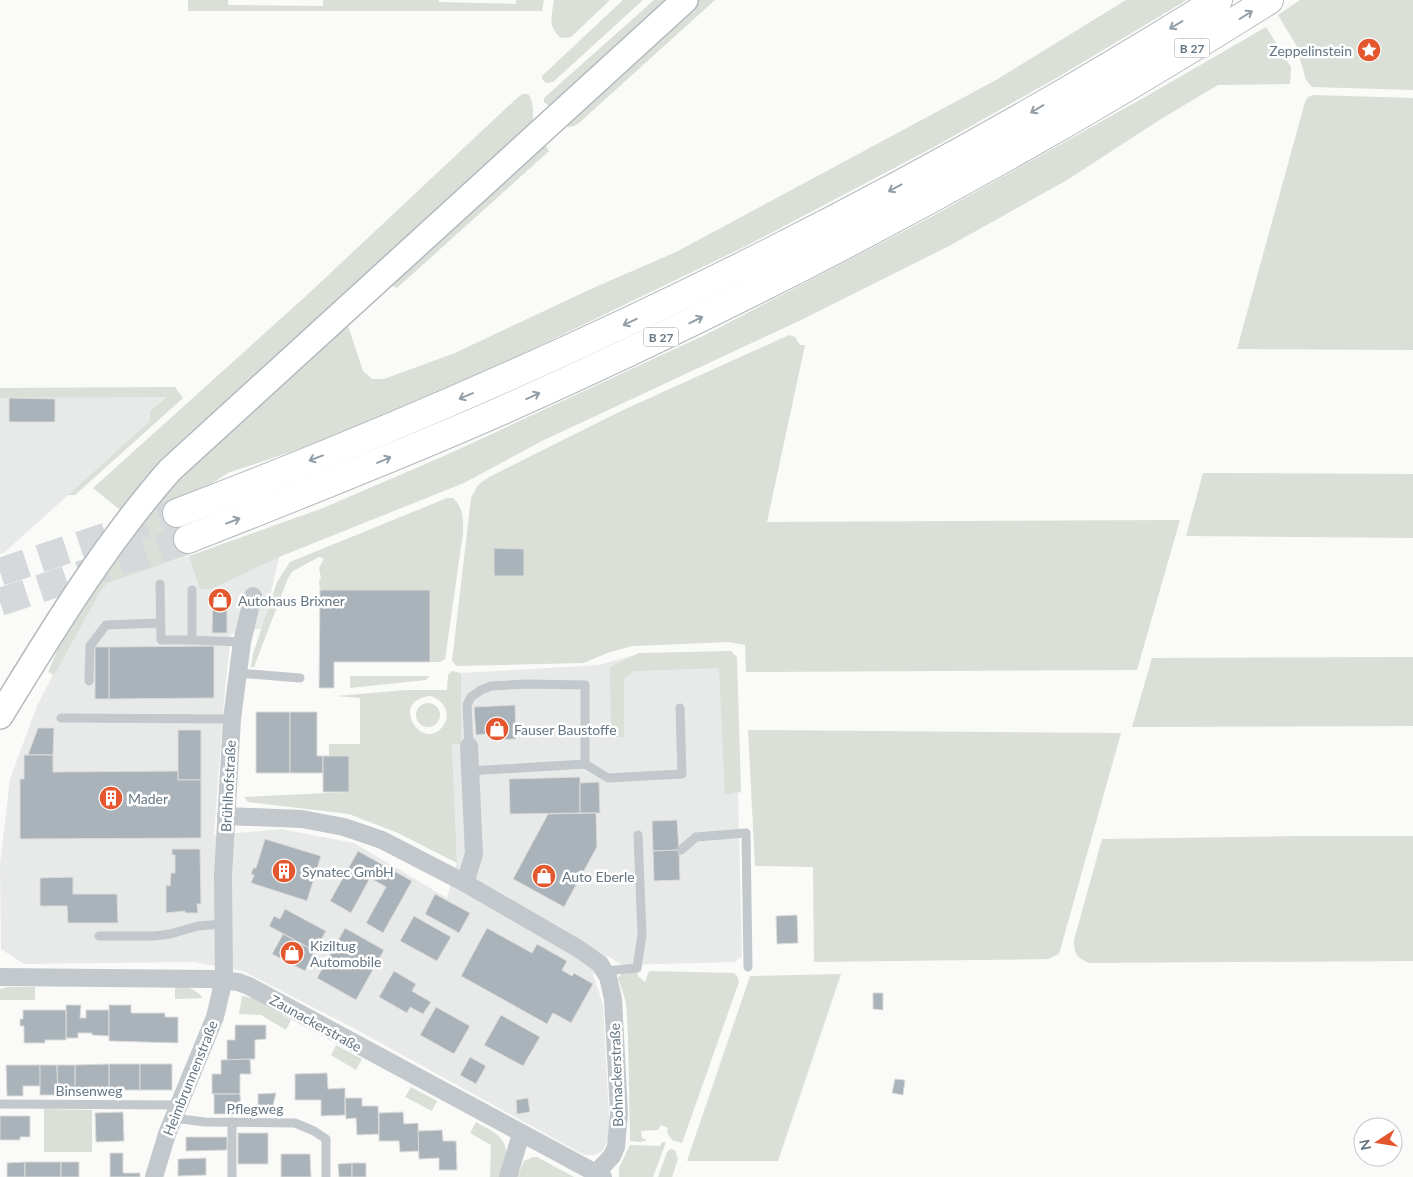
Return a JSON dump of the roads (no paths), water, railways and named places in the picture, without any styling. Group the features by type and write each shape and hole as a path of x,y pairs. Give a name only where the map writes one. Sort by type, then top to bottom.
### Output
{"highway":[{"name":"B 27","path":"177,512 338,450 472,393 615,329 738,269 846,214 973,145 1052,100 1218,0"},
{"name":"B 27","path":"188,538 342,478 502,410 642,346 763,287 885,224 1020,150 1269,0"}],"main road":[{"path":"0,716 105,552 145,499 170,470 685,0"}],"street":[{"name":"Brühlhofstraße","path":"224,980 223,876 232,719 242,642 254,596"},
{"path":"465,882 474,854 469,746"},
{"path":"226,816 282,817 344,827 398,847 465,882 579,949 600,964 605,971"},
{"name":"Bohnackerstraße","path":"600,1175 616,1147 618,1129 618,1079 613,999 612,988 605,971"},
{"name":"Zaunackerstraße","path":"0,977 224,980 250,986 600,1175"},
{"name":"Heimbrunnenstraße","path":"154,1177 161,1151 176,1111 215,1017 224,980"},
{"path":"508,1177 521,1134"}],"lane":[{"path":"160,584 161,640 242,642"},
{"path":"192,590 192,640"},
{"path":"89,681 90,646 106,625 160,623"},
{"path":"238,673 300,678"},
{"path":"469,746 467,705 472,696 480,690 491,686 526,684 585,685 585,764"},
{"path":"470,771 585,764 608,778 682,774 680,708"},
{"path":"60,718 232,719"},
{"path":"681,850 696,837 746,833 748,967"},
{"path":"605,971 637,968 642,935 638,835"},
{"path":"99,936 155,936 198,926 224,924"},
{"name":"Binsenweg","path":"0,1104 176,1111"},
{"name":"Pflegweg","path":"176,1111 205,1122 295,1122 326,1139 326,1177"},
{"path":"232,1122 232,1177"}],"tunnel":[{"path":"0,572 177,513"},
{"path":"0,602 188,539"}],"place":[{"name":"Zeppelinstein","path":"1369,50"},
{"name":"Autohaus Brixner","path":"220,600"},
{"name":"Fauser Baustoffe","path":"497,729"},
{"name":"Mader","path":"111,798"},
{"name":"Synatec GmbH","path":"284,871"},
{"name":"Auto Eberle","path":"544,876"},
{"name":"Kiziltug Automobile","path":"292,953"}]}
